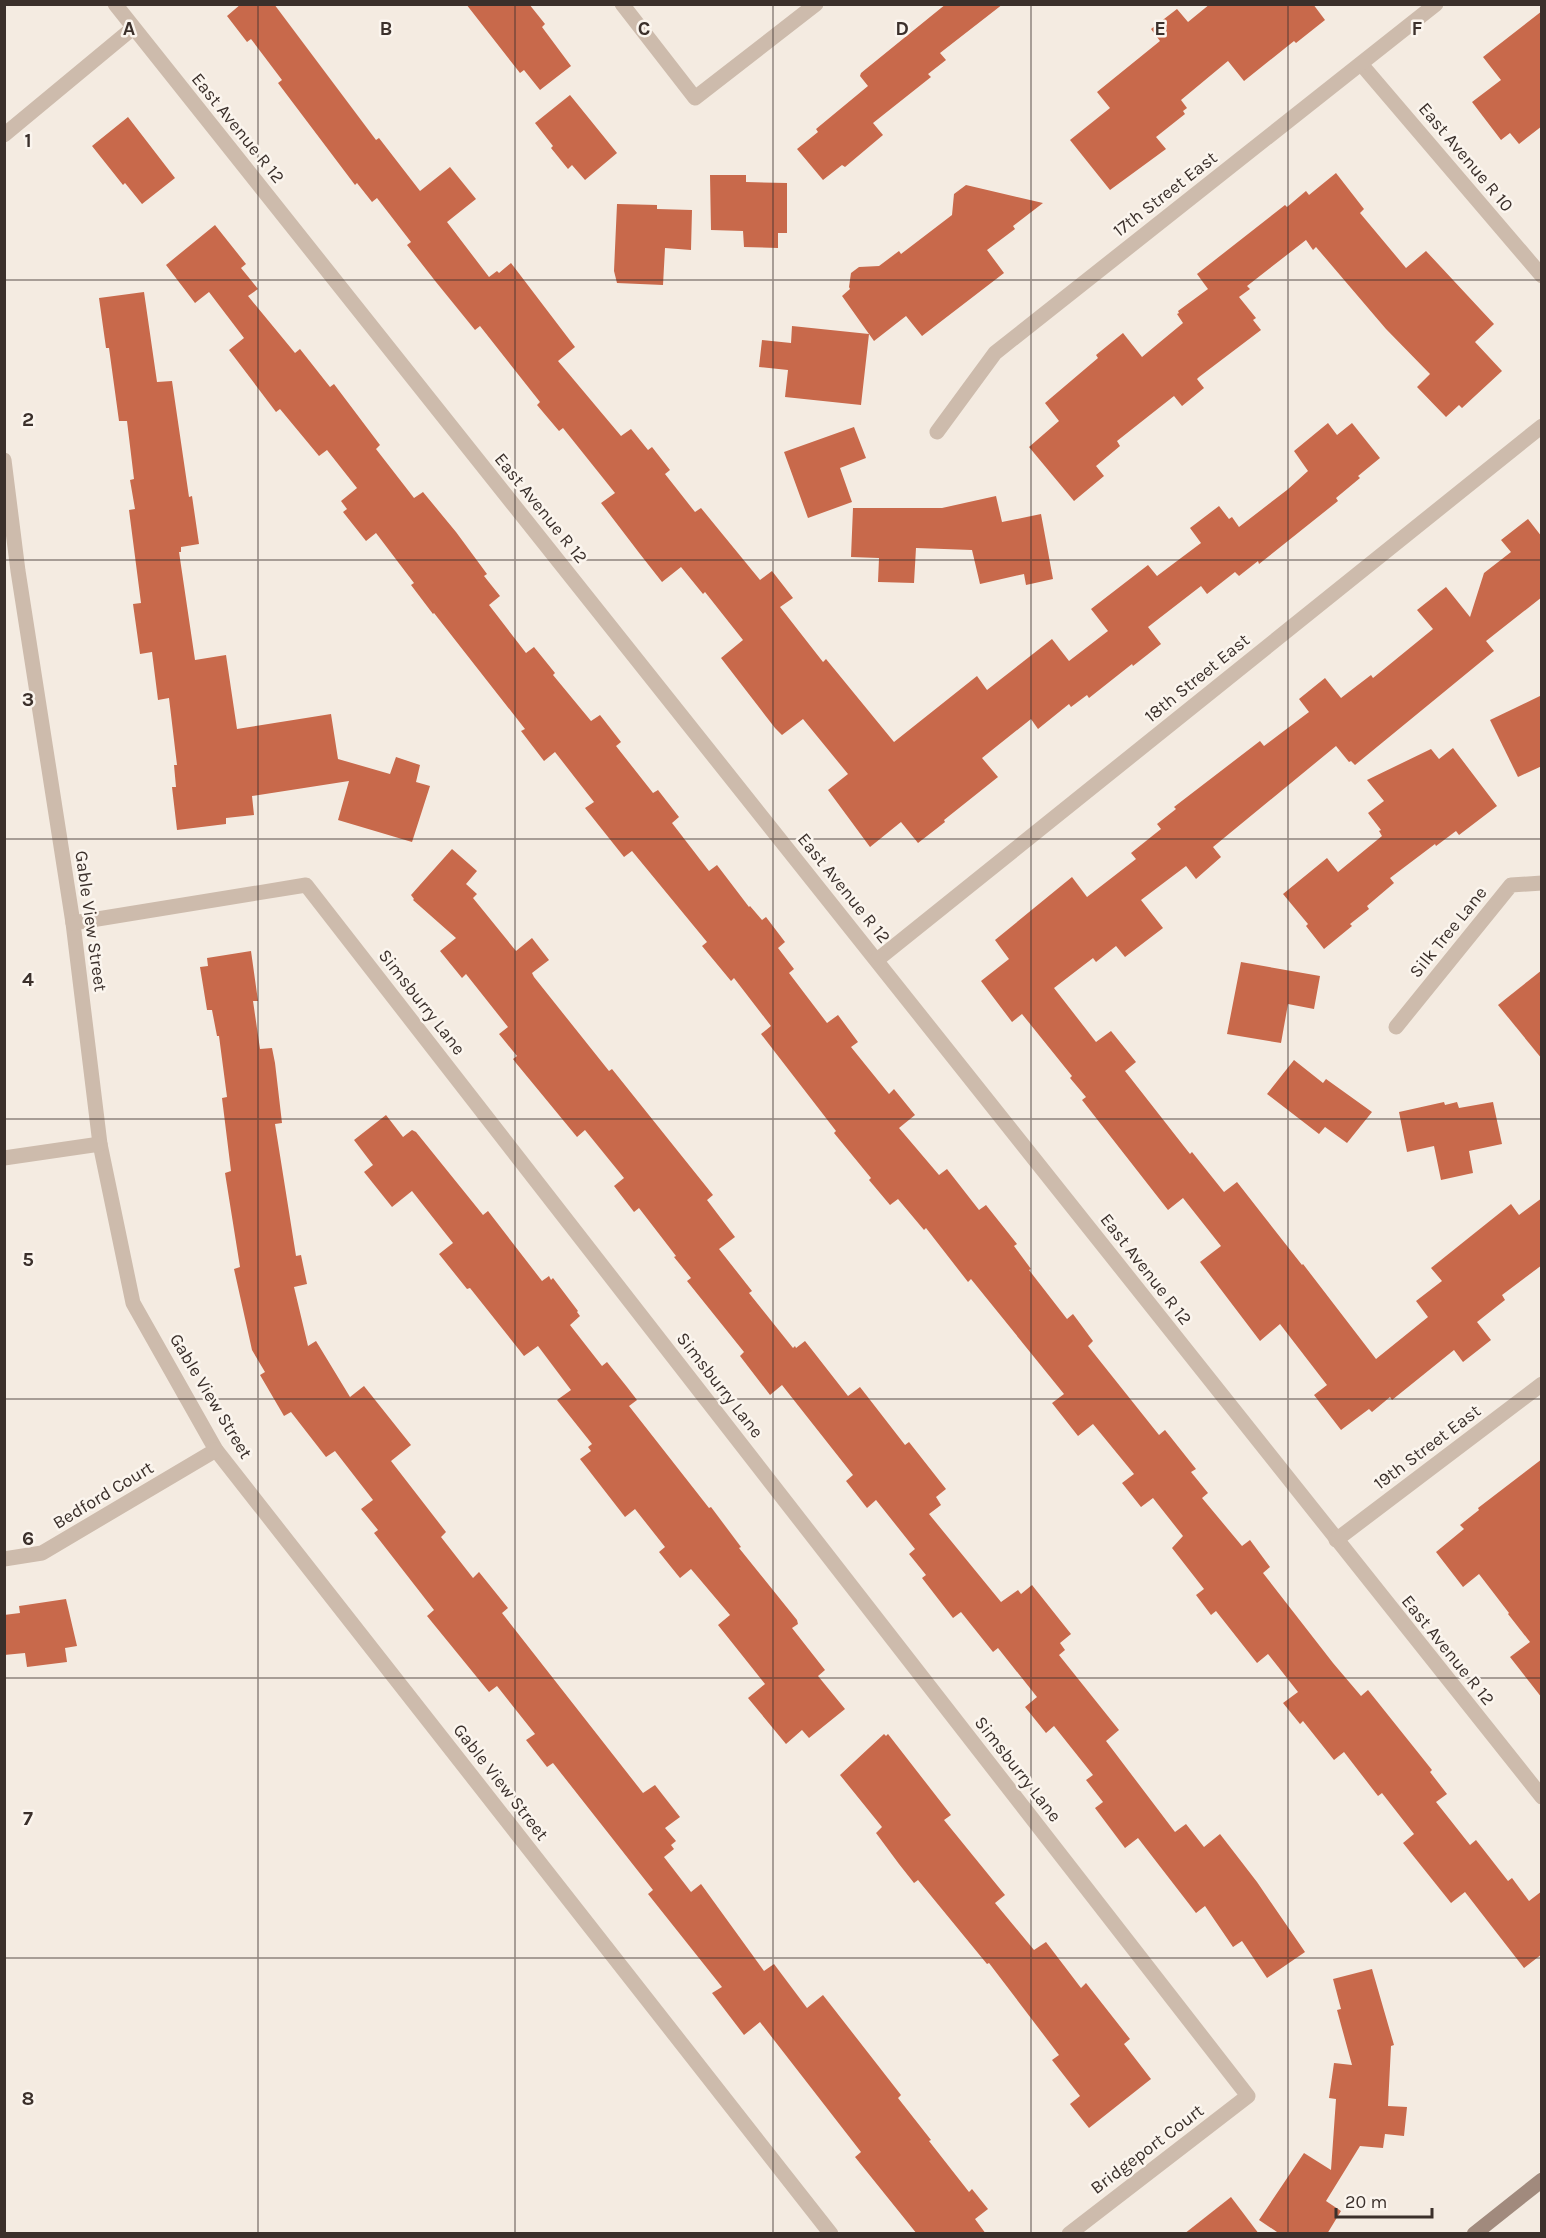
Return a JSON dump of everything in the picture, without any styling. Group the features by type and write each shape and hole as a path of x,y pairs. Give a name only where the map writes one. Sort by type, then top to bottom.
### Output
{"street":[{"name":"East Avenue R 12","path":"116,4 1542,1797"},
{"path":"622,4 695,98 816,4"},
{"name":"17th Street East","path":"937,432 995,353 1436,4"},
{"path":"4,135 134,27"},
{"name":"East Avenue R 10","path":"1361,64 1542,276"},
{"name":"18th Street East","path":"877,960 1542,426"},
{"name":"Gable View Street","path":"4,460 11,572 73,923 100,1144 133,1303 216,1450 831,2234"},
{"name":"Silk Tree Lane","path":"1396,1027 1510,885 1542,883"},
{"name":"Simsburry Lane","path":"73,923 306,885 1248,2096"},
{"path":"4,1158 100,1144"},
{"name":"19th Street East","path":"1336,1540 1542,1384"},
{"name":"Bedford Court","path":"4,1559 42,1553 216,1450"},
{"name":"Bridgeport Court","path":"1069,2234 1248,2096"},
{"path":"1474,2234 1542,2180"}],"building":[{"path":"241,4 274,4 376,140 379,138 420,191 450,167 476,199 447,222 489,277 497,271 499,273 511,263 575,347 558,361 621,436 631,429 648,450 652,447 670,470 665,474 695,512 701,508 760,580 772,571 793,598 780,607 823,662 826,659 894,742 977,676 987,690 1052,639 1069,661 1108,631 1091,609 1148,565 1157,576 1201,543 1190,528 1219,506 1229,519 1232,517 1239,527 1287,490 1308,471 1294,451 1328,423 1337,435 1352,423 1380,458 1336,498 1338,501 1259,564 1258,561 1239,576 1235,572 1207,594 1201,586 1148,627 1161,644 1133,666 1132,664 1089,698 1087,695 1071,707 1069,704 1038,729 1031,719 982,758 998,777 918,843 901,822 870,847 828,790 848,774 803,719 782,735 775,728 721,658 743,640 705,592 703,594 681,567 662,582 601,503 615,493 563,428 559,431 537,405 540,402 480,326 475,330 436,282 407,245 411,242 377,198 372,202 357,183 355,185 278,83 282,80 251,39 247,42 227,16"},
{"path":"466,4 529,4 545,24 542,27 571,66 540,90 524,70 520,73"},
{"path":"946,4 1003,4 940,53 946,60 928,74 931,77 873,123 883,135 845,167 842,165 823,180 797,149 818,132 816,129 868,86 860,76 861,73"},
{"path":"1210,4 1313,4 1325,20 1296,43 1294,41 1244,81 1228,61 1181,100 1187,108 1183,111 1185,114 1156,137 1166,149 1110,190 1070,140 1110,108 1097,92 1160,41 1151,29 1177,9 1188,22"},
{"path":"1542,11 1542,126 1519,144 1510,133 1501,140 1472,102 1501,80 1483,57"},
{"path":"570,95 617,153 585,180 572,165 568,169 535,123"},
{"path":"128,117 175,178 142,204 125,183 123,185 92,146"},
{"path":"1336,173 1364,209 1360,213 1406,268 1426,251 1494,324 1475,342 1502,371 1462,408 1459,405 1446,417 1417,387 1430,374 1386,329 1316,247 1313,250 1306,240 1247,286 1250,289 1239,297 1256,318 1253,320 1261,330 1199,377 1197,379 1204,388 1182,406 1174,396 1117,441 1120,446 1096,466 1104,476 1074,501 1029,447 1059,421 1045,403 1098,358 1096,355 1123,333 1142,357 1183,323 1177,314 1178,311 1208,289 1197,274 1285,205 1287,207 1306,191 1309,195"},
{"path":"710,175 746,175 746,182 787,183 787,233 778,233 778,248 744,247 743,231 711,230"},
{"path":"966,185 1043,203 1013,226 1015,229 987,250 1004,273 922,336 906,316 874,341 842,296 850,289 851,273 859,267 879,266 899,251 901,254 952,215 954,194"},
{"path":"617,204 657,205 657,209 692,210 691,250 665,248 663,285 617,283 614,271"},
{"path":"215,225 246,264 241,268 258,289 248,296 295,353 300,349 330,387 334,384 380,445 376,449 414,498 423,492 456,532 487,574 484,576 500,596 489,605 526,653 534,647 555,673 553,675 591,721 600,715 621,742 616,746 653,793 658,790 679,817 672,823 709,871 717,865 749,907 762,920 766,917 785,942 778,948 794,969 789,973 827,1023 838,1015 858,1042 851,1047 889,1094 894,1089 915,1115 899,1128 939,1175 947,1169 979,1210 986,1205 1017,1244 1014,1246 1031,1269 1029,1270 1067,1319 1073,1314 1093,1341 1088,1346 1159,1435 1165,1430 1196,1469 1191,1472 1208,1493 1202,1498 1242,1546 1250,1540 1270,1567 1263,1573 1333,1663 1361,1696 1368,1690 1432,1770 1430,1772 1447,1794 1436,1802 1470,1845 1476,1840 1508,1881 1512,1878 1529,1901 1542,1891 1542,1954 1524,1968 1465,1892 1451,1903 1403,1843 1414,1834 1382,1793 1378,1796 1344,1752 1334,1760 1303,1721 1300,1724 1283,1703 1298,1692 1268,1654 1257,1663 1216,1611 1211,1615 1196,1595 1204,1589 1172,1548 1183,1536 1153,1498 1141,1507 1122,1483 1134,1474 1093,1424 1078,1436 1052,1403 1064,1394 971,1279 968,1282 926,1228 924,1230 898,1199 890,1205 869,1180 871,1178 834,1133 836,1131 761,1034 771,1026 734,978 731,981 702,946 707,942 632,851 624,857 585,808 594,802 555,752 544,761 521,731 525,729 433,614 411,585 414,583 376,533 366,541 343,512 347,509 341,501 357,488 327,450 319,456 280,409 276,412 229,350 244,338 209,292 195,303 166,265"},
{"path":"144,292 157,382 172,381 189,497 192,496 199,544 181,547 181,552 179,552 195,660 226,655 237,729 331,714 338,759 390,774 396,757 420,765 416,782 430,786 412,842 338,820 349,781 252,796 254,815 226,818 226,824 177,830 172,787 176,787 174,765 177,765 169,698 158,700 152,652 140,654 133,604 141,603 129,510 135,509 130,480 134,479 127,421 119,421 109,348 106,348 99,298"},
{"path":"792,326 869,334 861,405 785,397 788,370 759,367 762,340 791,343"},
{"path":"854,427 866,458 840,468 852,502 808,518 784,452"},
{"path":"996,496 1002,522 1041,514 1053,579 1026,585 1024,574 980,584 972,550 916,548 914,583 878,582 879,558 851,557 853,508 942,508"},
{"path":"1528,519 1542,537 1542,597 1486,641 1494,651 1355,765 1349,762 1336,746 1213,847 1221,857 1196,879 1186,866 1141,900 1163,928 1125,957 1116,946 1096,962 1093,958 1054,988 1096,1042 1111,1031 1136,1062 1125,1071 1190,1154 1192,1152 1224,1192 1237,1182 1376,1359 1428,1317 1416,1301 1442,1281 1431,1268 1511,1204 1519,1215 1542,1198 1542,1265 1502,1295 1505,1300 1477,1322 1491,1340 1463,1362 1454,1350 1392,1400 1390,1397 1372,1412 1369,1409 1341,1430 1314,1395 1327,1385 1280,1324 1260,1341 1200,1262 1221,1246 1183,1198 1168,1210 1082,1100 1086,1097 1070,1078 1072,1076 1022,1014 1012,1022 981,981 1009,959 995,940 1072,877 1087,897 1136,859 1131,853 1161,829 1157,824 1176,809 1174,807 1260,741 1264,746 1309,712 1299,699 1325,678 1341,698 1371,675 1373,678 1433,629 1417,610 1446,587 1470,617 1484,573 1511,552 1501,540"},
{"path":"1542,695 1542,766 1518,777 1490,720"},
{"path":"1453,748 1497,806 1459,835 1456,831 1436,846 1435,844 1390,878 1394,883 1367,906 1369,909 1350,924 1352,926 1324,949 1306,926 1308,924 1283,894 1327,858 1338,872 1382,836 1379,831 1381,830 1368,813 1384,801 1367,780 1431,749 1439,759"},
{"path":"452,849 477,871 466,884 477,894 473,898 516,951 532,938 549,960 532,973 534,977 609,1071 612,1069 713,1195 707,1200 735,1237 719,1249 752,1291 749,1293 793,1348 805,1341 848,1396 860,1387 905,1445 909,1442 946,1489 936,1497 941,1505 929,1514 1001,1602 1018,1590 1021,1594 1032,1585 1071,1634 1060,1643 1065,1650 1059,1655 1119,1730 1106,1741 1175,1832 1186,1824 1204,1847 1220,1834 1257,1882 1305,1952 1267,1978 1242,1941 1233,1947 1205,1906 1196,1913 1138,1838 1125,1848 1095,1808 1103,1802 1086,1780 1093,1775 1054,1726 1046,1733 1025,1707 1037,1697 998,1648 993,1652 961,1612 953,1618 922,1578 926,1575 909,1554 915,1549 876,1500 867,1508 846,1481 853,1475 782,1385 770,1395 740,1356 744,1352 687,1281 691,1278 674,1257 676,1256 639,1208 634,1212 614,1186 624,1178 585,1130 577,1137 516,1063 513,1059 517,1056 499,1034 508,1027 466,974 462,978 440,951 456,938 413,900 411,895"},
{"path":"251,951 258,1001 253,1001 260,1049 272,1048 275,1063 282,1123 275,1124 296,1256 301,1255 307,1284 294,1287 308,1346 316,1341 350,1397 364,1386 411,1445 391,1461 446,1532 441,1537 473,1578 479,1572 508,1608 502,1613 643,1793 655,1785 680,1817 665,1828 676,1841 671,1845 674,1849 664,1857 691,1892 701,1884 764,1971 774,1964 807,2008 823,1995 901,2095 898,2098 931,2140 929,2141 969,2192 972,2189 988,2209 975,2219 986,2234 917,2234 855,2157 861,2152 760,2022 744,2035 712,1993 722,1987 648,1894 653,1890 553,1763 547,1767 526,1740 535,1734 497,1686 489,1692 427,1616 434,1610 374,1533 378,1530 361,1509 373,1500 335,1451 326,1457 291,1412 284,1416 260,1375 265,1372 252,1350 234,1269 240,1267 225,1173 231,1171 222,1098 227,1097 219,1036 217,1036 212,1010 207,1010 200,967 208,966 207,958"},
{"path":"1241,962 1320,976 1314,1009 1288,1004 1281,1043 1227,1034"},
{"path":"1542,970 1542,1059 1498,1005"},
{"path":"1294,1060 1323,1083 1326,1079 1372,1112 1347,1143 1325,1127 1319,1134 1267,1094"},
{"path":"1444,1102 1445,1105 1457,1102 1459,1108 1493,1102 1502,1144 1469,1151 1473,1173 1441,1180 1434,1146 1407,1152 1399,1112"},
{"path":"386,1115 403,1137 412,1130 416,1132 483,1215 488,1211 542,1281 549,1276 551,1280 553,1278 580,1316 570,1325 602,1366 607,1362 627,1387 637,1400 629,1406 709,1508 711,1507 741,1547 739,1548 797,1620 798,1624 792,1628 825,1670 818,1676 845,1709 809,1738 802,1730 786,1744 748,1698 765,1684 718,1625 730,1615 691,1569 680,1578 659,1552 665,1547 635,1509 625,1517 580,1459 591,1451 588,1447 592,1444 557,1400 571,1390 538,1346 524,1356 470,1288 467,1289 439,1254 453,1243 412,1191 392,1207 364,1172 373,1165 354,1140"},
{"path":"1542,1459 1542,1698 1510,1657 1530,1642 1509,1613 1479,1574 1463,1587 1436,1552 1464,1529 1460,1525 1479,1510 1478,1508"},
{"path":"66,1599 77,1646 65,1648 67,1662 27,1667 25,1653 4,1655 4,1615 20,1613 19,1606"},
{"path":"884,1734 886,1736 888,1734 951,1815 944,1820 1005,1895 995,1903 1034,1950 1046,1942 1081,1988 1086,1983 1130,2039 1124,2044 1151,2079 1089,2128 1070,2104 1080,2096 1052,2060 1059,2055 989,1963 987,1964 918,1880 914,1883 899,1864 876,1833 882,1827 840,1775"},
{"path":"1372,1969 1394,2045 1391,2046 1388,2106 1407,2107 1404,2136 1385,2134 1383,2148 1360,2146 1326,2201 1341,2211 1327,2234 1280,2234 1259,2220 1304,2153 1331,2170 1336,2099 1329,2098 1334,2063 1352,2065 1337,2010 1341,2009 1333,1979"},
{"path":"1231,2197 1259,2234 1184,2234"}]}
